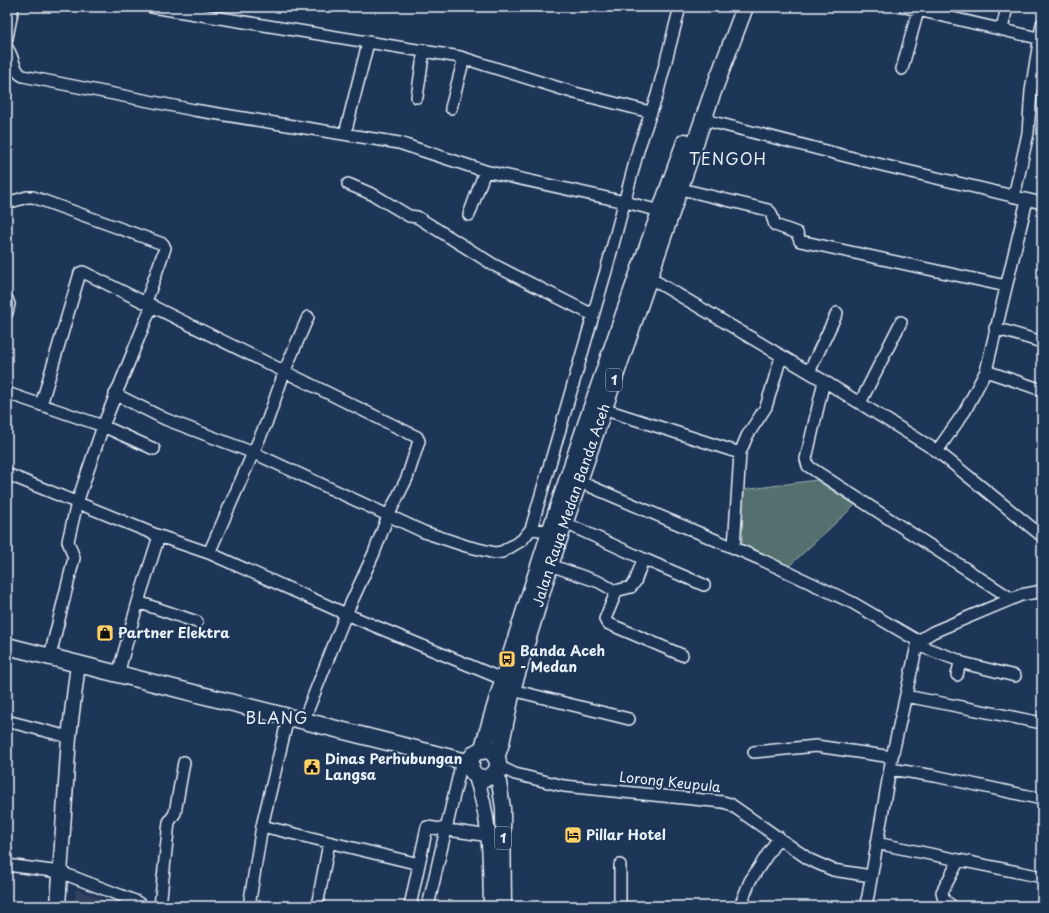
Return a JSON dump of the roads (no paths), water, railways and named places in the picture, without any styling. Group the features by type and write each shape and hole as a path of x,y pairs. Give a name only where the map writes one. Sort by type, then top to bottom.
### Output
{"highway":[{"name":"Jalan Raya Medan Banda Aceh","path":"482,751 550,565 558,530 580,482 705,120 707,96 734,7"},
{"name":"Jalan Raya Medan Banda Aceh","path":"497,764 501,743 507,685 660,212 745,7"},
{"path":"7,646 469,766 487,778 497,764 490,752 482,751 474,755 469,766"}],"main road":[{"path":"58,906 69,737 78,664"},
{"name":"1","path":"497,764 503,808 504,906"},
{"name":"1","path":"469,766 487,818 490,836 491,906"}],"street":[{"path":"7,38 13,7"},
{"path":"152,7 405,49 424,50 464,58 575,93 650,112"},
{"path":"115,394 165,418 254,453 424,532 466,546 495,553 516,545 531,529 680,7"},
{"path":"905,7 919,8 1041,39"},
{"path":"1002,29 1007,7"},
{"path":"902,69 919,8"},
{"path":"1014,197 1028,133 1031,91 1041,39 1042,24"},
{"path":"345,134 368,43"},
{"path":"7,48 13,55 18,72 23,76 194,110 399,143 485,171 625,202 660,212"},
{"path":"417,97 424,50"},
{"path":"451,108 464,58"},
{"path":"705,120 861,160 1042,203"},
{"path":"469,215 485,171"},
{"path":"348,184 374,195 410,216 417,217 494,265 593,315"},
{"path":"681,189 768,210 771,213 775,225 797,233 800,241 1006,286"},
{"path":"7,203 27,197 34,197 163,244 165,248 149,304 103,426 77,503 68,541 74,558 50,656"},
{"path":"937,451 965,411 986,371 995,328 1027,200"},
{"path":"41,405 80,273 86,272 285,370 417,437 419,441 407,478 388,516 346,614 296,720 262,826 250,906"},
{"path":"650,278 781,357 824,381 937,451 1041,534"},
{"path":"7,299 9,304 7,313"},
{"path":"809,372 837,313"},
{"path":"209,553 254,453 277,397 285,370 308,317"},
{"path":"860,404 902,322"},
{"path":"995,328 1042,342"},
{"path":"734,547 740,453 747,436 766,407 781,357"},
{"path":"986,371 1042,390"},
{"path":"824,381 806,459 808,466 1012,599"},
{"path":"7,393 103,426 154,449"},
{"path":"604,409 740,453"},
{"path":"7,474 159,536 209,553 507,685 629,719"},
{"path":"580,482 734,547 853,603 918,643 959,662 1015,676"},
{"path":"531,529 558,530 646,560 704,584"},
{"path":"118,674 138,602 159,536"},
{"path":"550,565 599,582 615,590 631,587 635,582 642,562 646,560"},
{"path":"615,590 606,622 682,655"},
{"path":"865,906 892,757 918,643 933,632 1021,595 1042,591"},
{"path":"138,602 197,622"},
{"path":"957,674 959,662"},
{"path":"906,696 1042,724"},
{"path":"7,721 69,737"},
{"path":"754,752 816,746 892,757"},
{"path":"160,906 169,822 175,813 184,762"},
{"name":"Lorong Keupula","path":"497,764 515,774 564,786 723,802 730,804 810,860 824,867 871,876"},
{"path":"428,906 446,828 469,766"},
{"path":"890,769 935,776 1042,799"},
{"path":"262,826 419,864"},
{"path":"410,906 426,828 430,826 446,828 490,836"},
{"path":"740,906 743,895 750,881 779,837"},
{"path":"317,906 329,843"},
{"path":"876,843 1042,877"},
{"path":"952,906 944,900 942,892 959,860"},
{"path":"7,865 60,872 135,901 143,906"},
{"path":"620,865 620,906"}],"place":[{"name":"Partner Elektra","path":"105,633"},
{"name":"Banda Aceh - Medan","path":"507,659"},
{"name":"Dinas Perhubungan Langsa","path":"312,767"},
{"name":"Pillar Hotel","path":"573,835"}],"district":[{"name":"TENGOH","path":"728,159"},
{"name":"BLANG","path":"277,718"}]}
